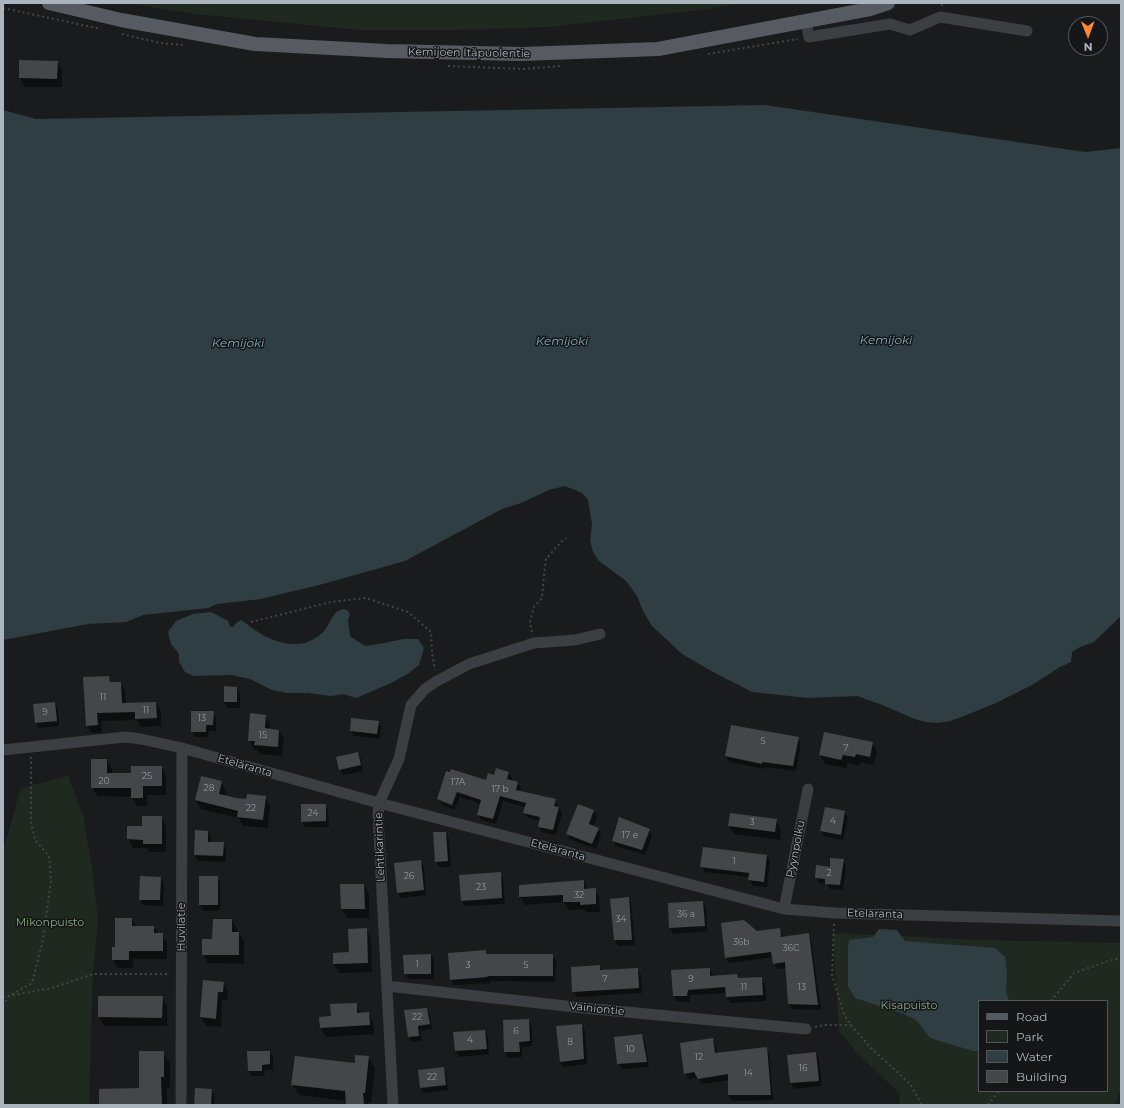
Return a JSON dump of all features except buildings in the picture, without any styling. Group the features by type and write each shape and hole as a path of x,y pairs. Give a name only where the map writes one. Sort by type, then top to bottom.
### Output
{"main road":[{"name":"Kemijoen Itäpuolentie","path":"49,3 121,20 255,44 403,52 522,54 658,49 870,9 888,3"}],"street":[{"path":"806,21 809,37 890,24 910,30 940,17 1028,31"},
{"name":"Lehtikarintie","path":"393,1105 378,815 379,803 399,759 411,705 425,689 469,664 534,643 575,640 600,634"},
{"name":"Eteläranta","path":"3,750 125,737 141,739 182,748 379,803 784,909 835,913 1121,921"},
{"name":"Huvilatie","path":"181,1105 182,748"},
{"name":"Pyynpolku","path":"784,909 808,788"},
{"name":"Vainiontie","path":"387,986 584,1008 806,1029"}],"path":[{"path":"534,643 530,622 534,607 542,598 546,559 566,538"},
{"path":"251,622 330,602 366,598 408,612 431,632 432,652 437,681"},
{"path":"3,1006 9,996 32,983 43,940 52,882 49,856 35,840 31,823 31,746"},
{"path":"835,913 832,975 844,1014 851,1026 910,1084 922,1105"},
{"path":"1052,1000 1074,973 1108,960 1121,958"},
{"path":"3,997 52,988 93,974 181,974"},
{"path":"806,1029 824,1025 851,1026"},
{"path":"988,1105 998,1092"}],"green space":[{"path":"127,3 743,3 701,10 549,27 459,30 360,30 195,14"},
{"name":"Mikonpuisto","path":"68,776 83,816 92,869 98,919 93,974 89,1105 3,1105 3,850 21,788"},
{"name":"Kisapuisto","path":"833,933 980,940 1121,943 1121,1088 1115,1105 899,1105 900,1094 858,1054 839,1031"}],"water":[{"name":"Kemijoki","path":"765,105 1085,152 1121,148 1121,616 1094,642 1080,647 1072,652 1071,662 1060,667 1032,685 996,703 950,721 938,723 925,722 912,718 857,696 808,698 752,692 682,654 652,626 643,611 637,596 626,581 599,561 593,552 590,541 592,524 588,500 582,493 565,486 549,490 521,503 502,509 405,561 323,584 261,599 217,604 209,608 143,615 126,622 88,624 3,640 3,110 36,119"},
{"path":"344,609 348,611 350,615 348,620 350,636 365,646 403,639 418,639 424,648 419,665 409,673 391,683 356,698 343,694 331,696 308,693 287,693 272,690 250,679 232,675 194,676 185,672 179,662 179,654 171,644 168,632 176,621 193,614 211,612 228,621 230,626 233,627 237,622 242,620 250,627 270,639 292,644 302,643 313,640 322,633 336,612"},
{"path":"879,929 897,930 905,941 995,948 1005,957 1007,974 1006,992 1009,1000 978,1000 978,1051 973,1051 930,1038 917,1021 904,1014 855,998 848,986 849,940 873,937"}]}
